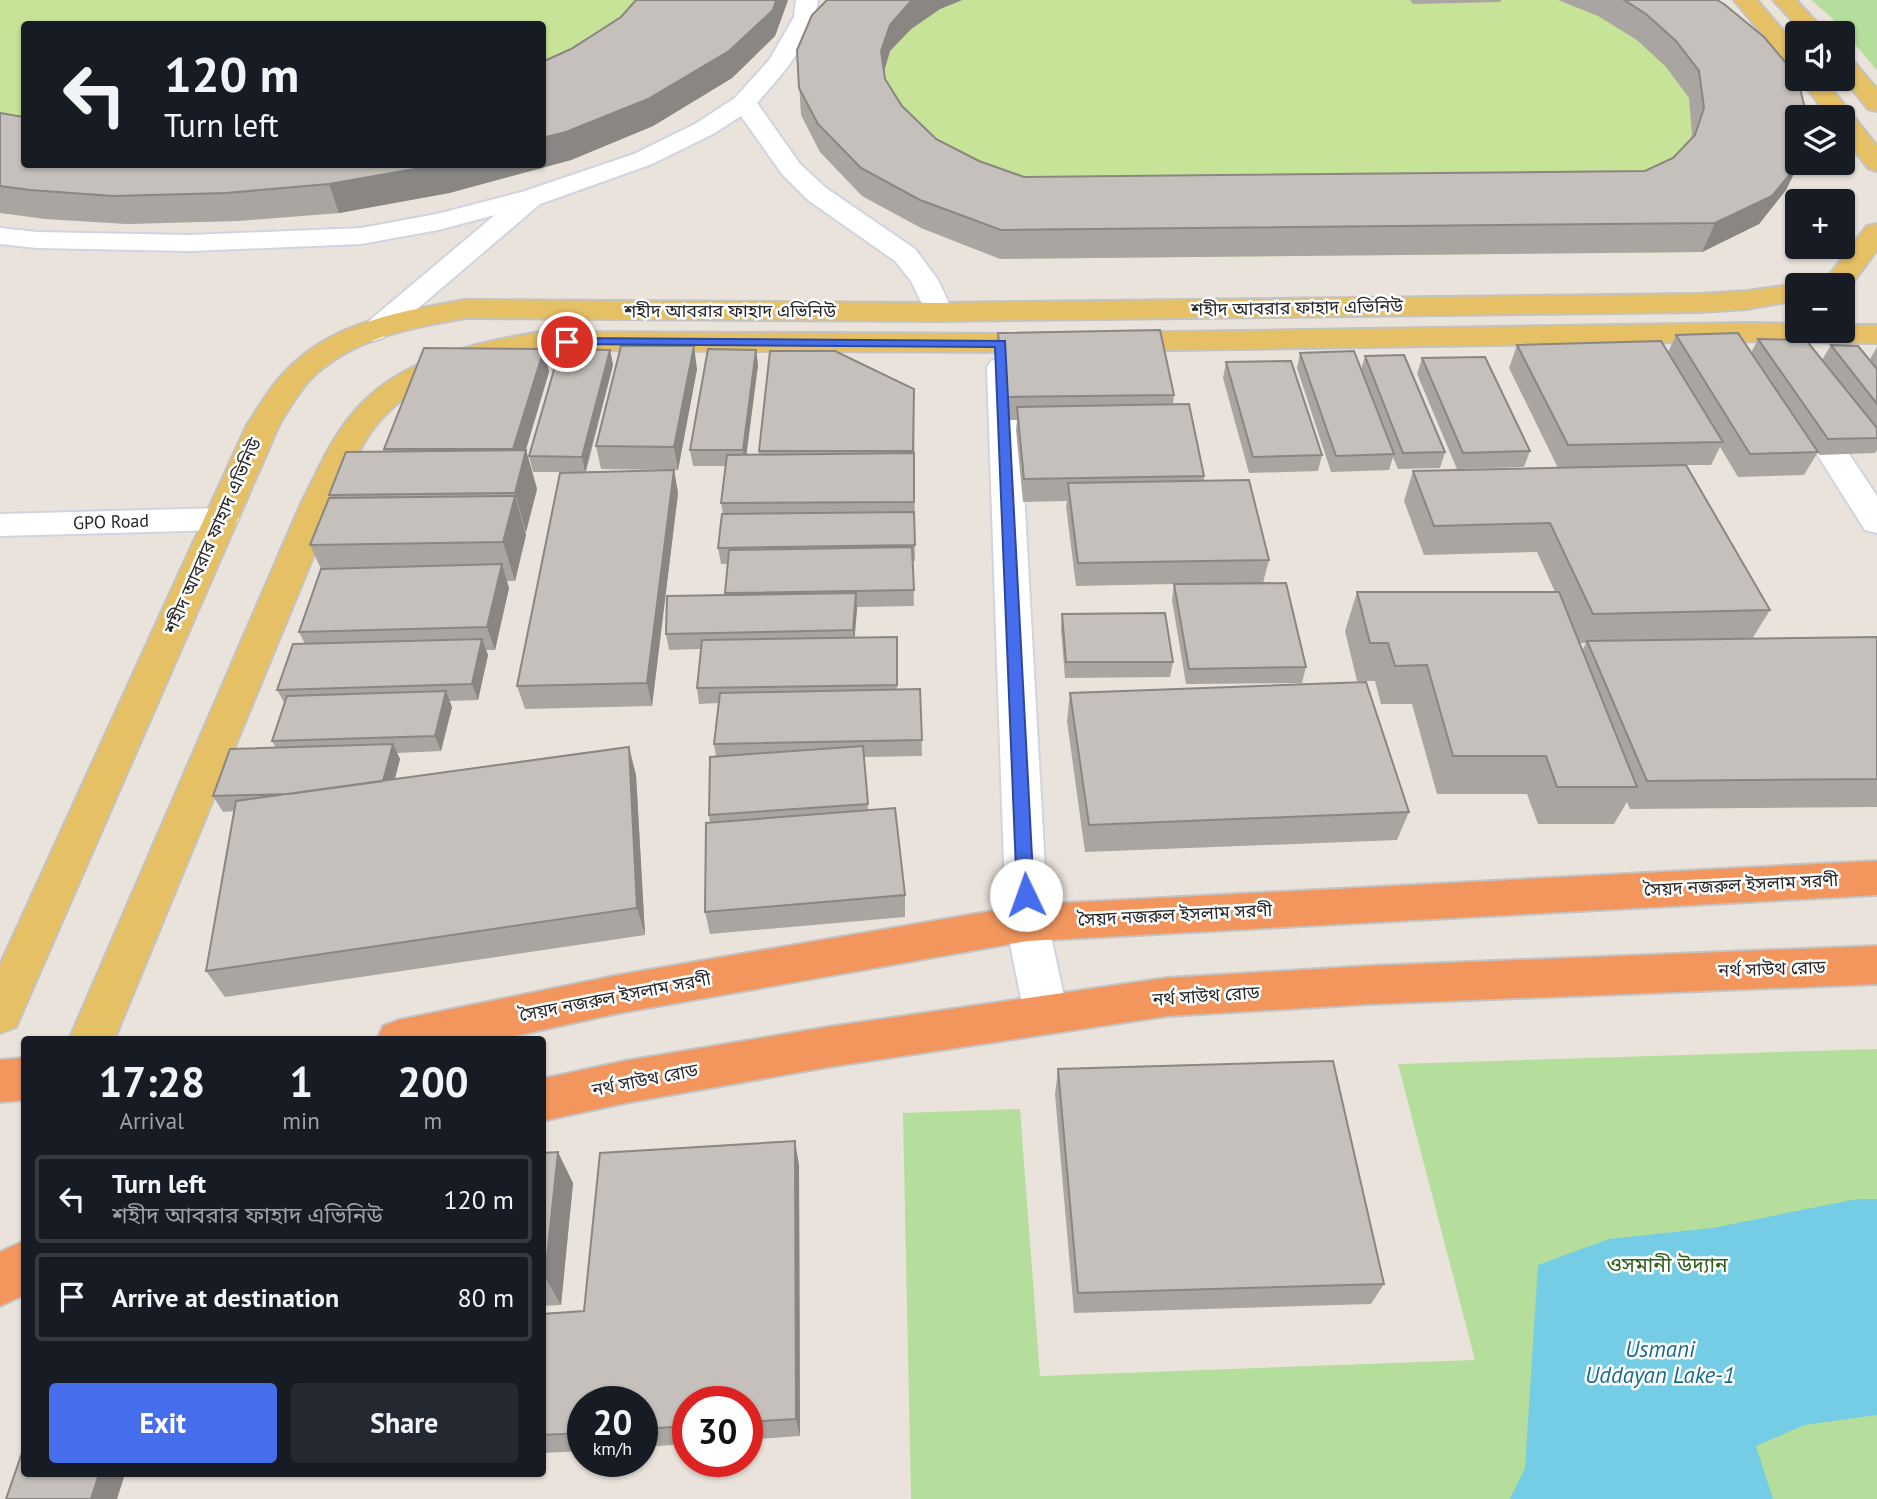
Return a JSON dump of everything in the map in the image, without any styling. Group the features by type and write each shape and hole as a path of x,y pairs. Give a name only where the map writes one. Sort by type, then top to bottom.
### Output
{"highway":[{"name":"সৈয়দ নজরুল ইসলাম সরণী","path":"418,1036 619,994 1027,923 1877,878"},
{"name":"নর্থ সাউথ রোড","path":"546,1099 625,1082 828,1047 1167,997 1369,985 1877,965"},
{"path":"0,1081 21,1079"}],"main road":[{"path":"1745,0 1785,47"},
{"path":"1784,0 1804,21"},
{"path":"1855,77 1877,104"},
{"path":"1821,91 1877,163"},
{"path":"1842,273 1877,232"},
{"path":"1855,280 1877,275"},
{"name":"শহীদ আবরার ফাহাদ এভিনিউ","path":"0,1013 263,425 288,387 309,364 332,349 373,332 432,315 465,309 939,312 1701,303 1785,294"},
{"name":"শহীদ আবরার ফাহাদ এভিনিউ","path":"93,1036 317,506 362,422 383,399 405,383 435,369 477,355 540,341 1000,344 1752,332 1877,334"}],"street":[{"path":"0,236 37,240 190,243 362,236 438,222 531,198 643,159 704,129 744,103 780,62 804,17 807,0"},
{"path":"744,103 791,169 808,186 905,255 924,280 939,312"},
{"path":"373,332 531,198"},
{"path":"1752,332 1877,522"},
{"path":"1000,344 1027,923 1046,1014"},
{"name":"GPO Road","path":"0,525 222,519"}],"green space":[{"path":"0,0 788,0 775,36 732,78 653,126 571,160 546,167 546,21 21,21 21,168 541,168 449,193 339,213 237,221 126,224 0,213"},
{"path":"862,0 1663,0 1785,140 1785,175 1790,175 1785,191 1759,224 1702,252 1000,259 820,152 801,115 799,77 813,42"},
{"path":"1811,0 1877,0 1877,70 1855,45 1855,21 1835,21"},
{"name":"ওসমানী উদ্যান","path":"1877,1049 1877,1499 911,1499 903,1113 1020,1109 1040,1376 1475,1360 1398,1064"}],"water":[{"name":"Usmani Uddayan Lake-1","path":"1857,1199 1877,1199 1877,1415 1804,1425 1756,1446 1773,1499 1510,1499 1525,1468 1538,1265 1609,1239 1712,1228"}],"building":[{"path":"636,0 776,0 773,10 729,51 648,99 566,132 546,137 546,60 571,49 621,17"},
{"path":"827,0 914,0 890,25 881,51 885,79 902,106 936,139 979,161 1024,177 1645,171 1673,158 1695,135 1704,108 1699,71 1676,41 1646,14 1624,0 1717,0 1724,4 1764,37 1785,62 1785,91 1801,91 1804,105 1785,105 1785,175 1789,175 1772,196 1715,223 1001,230 920,200 861,168 818,124 799,88 797,50 812,15"},
{"path":"0,113 21,116 21,168 420,168 329,184 226,193 113,196 0,186"},
{"path":"1160,330 1174,395 1004,397 998,333"},
{"path":"1738,333 1818,452 1750,454 1676,335"},
{"path":"1758,339 1808,343 1877,428 1877,438 1828,439"},
{"path":"1661,341 1723,442 1568,445 1517,345"},
{"path":"1831,345 1858,346 1877,369 1877,404"},
{"path":"621,346 694,346 674,447 596,446"},
{"path":"424,348 544,349 513,449 384,449"},
{"path":"560,349 610,350 582,457 529,456"},
{"path":"708,349 756,350 743,450 690,450"},
{"path":"770,351 835,351 914,389 913,451 759,451"},
{"path":"1354,351 1394,454 1336,456 1300,353"},
{"path":"1404,355 1445,452 1403,453 1365,356"},
{"path":"1485,357 1530,451 1463,453 1422,358"},
{"path":"1291,361 1322,455 1253,457 1226,362"},
{"path":"1189,404 1204,476 1024,479 1017,407"},
{"path":"526,450 515,493 329,495 346,452"},
{"path":"914,453 914,502 721,503 727,455"},
{"path":"1686,465 1770,610 1593,614 1550,523 1434,526 1413,471"},
{"path":"674,470 647,683 517,686 560,473"},
{"path":"1249,480 1269,560 1078,563 1068,483"},
{"path":"515,496 503,542 310,545 329,498"},
{"path":"914,512 915,545 718,548 722,514"},
{"path":"912,547 914,590 725,593 729,550"},
{"path":"502,564 487,627 299,632 321,569"},
{"path":"1286,583 1306,667 1189,669 1174,584"},
{"path":"1357,592 1559,592 1637,787 1557,787 1546,756 1453,756 1427,665 1395,666 1388,643 1370,643"},
{"path":"856,593 853,630 666,634 667,596"},
{"path":"1165,613 1173,662 1066,662 1062,614"},
{"path":"897,637 897,685 697,688 702,640"},
{"path":"1877,637 1877,779 1647,781 1587,641"},
{"path":"482,639 472,684 277,690 293,644"},
{"path":"1366,682 1409,812 1089,825 1070,693"},
{"path":"920,689 922,740 714,744 720,693"},
{"path":"446,691 435,736 272,741 287,696"},
{"path":"393,744 383,781 289,794 213,796 230,749"},
{"path":"863,746 868,804 709,815 710,757"},
{"path":"629,747 637,908 206,971 236,801"},
{"path":"895,808 905,895 705,912 706,823"},
{"path":"1333,1061 1384,1284 1078,1293 1058,1069"},
{"path":"795,1141 796,1419 763,1421 763,1386 672,1386 672,1427 658,1428 658,1386 567,1386 567,1434 546,1435 546,1314 584,1311 600,1153"},
{"path":"558,1152 546,1267 546,1153"},
{"path":"21,1456 21,1477 98,1477 91,1499 6,1499"}],"route":[{"path":"567,342 1000,344 1026,895"}]}
